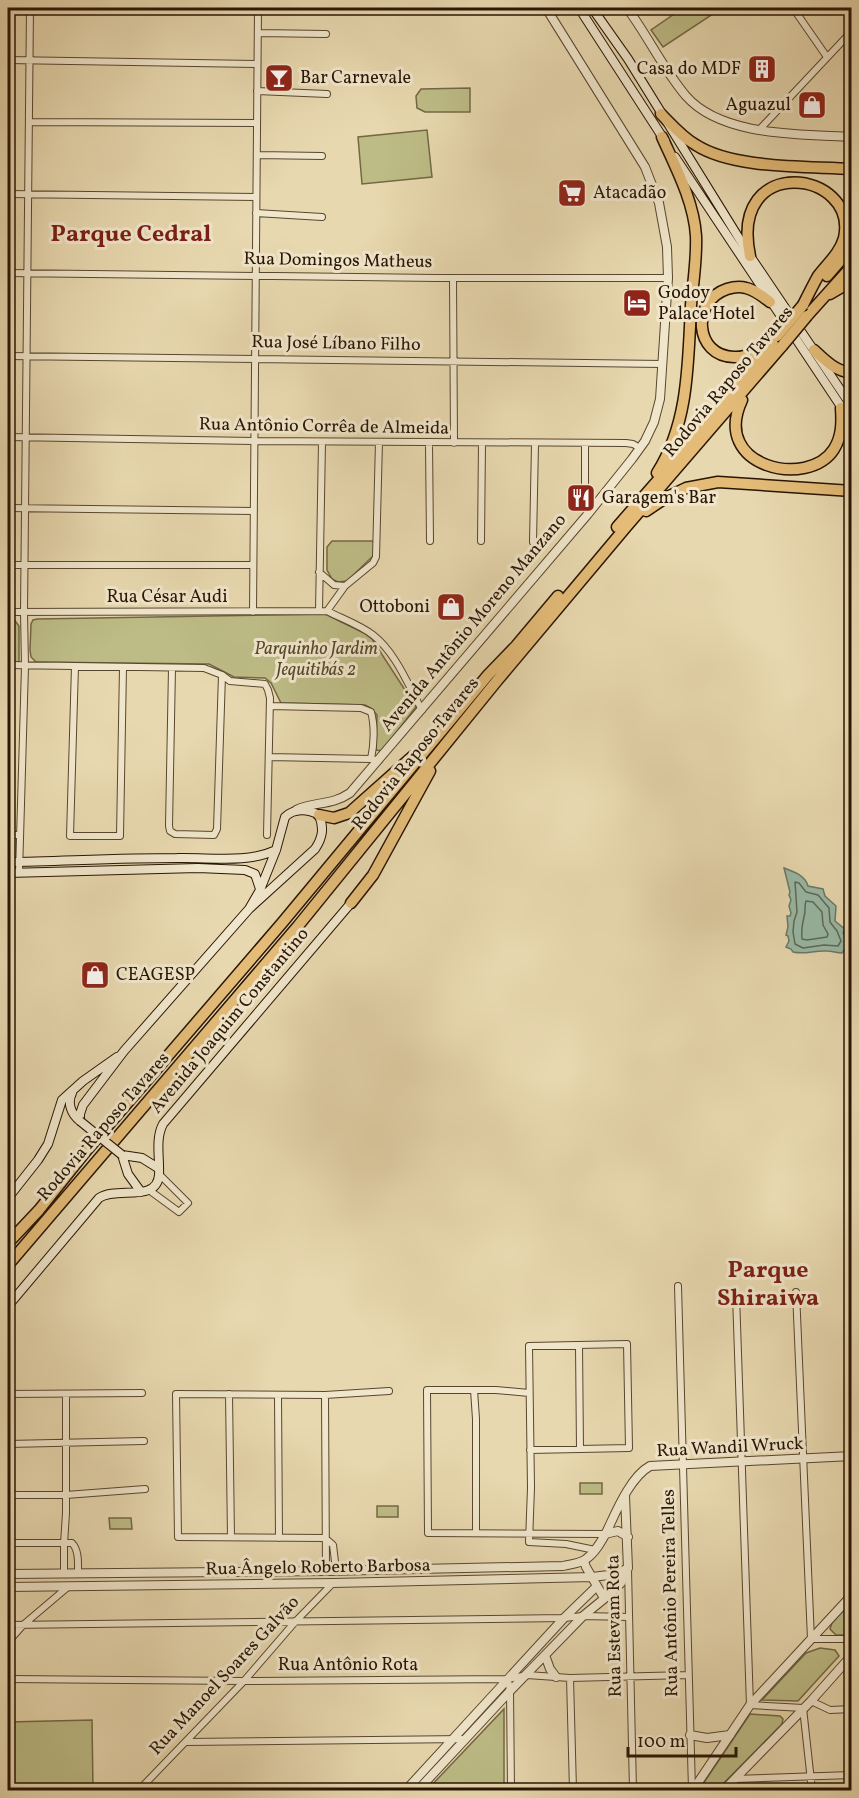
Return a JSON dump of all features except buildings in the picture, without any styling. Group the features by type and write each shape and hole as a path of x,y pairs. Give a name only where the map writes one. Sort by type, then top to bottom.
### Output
{"highway":[{"path":"661,114 683,137 717,156 747,162 852,169"},
{"path":"641,498 668,452 678,426 686,390 696,236 681,179 662,137"},
{"path":"750,256 747,243 747,221 752,207 763,193 781,185 804,183 817,185 830,194 842,211 844,237 840,247 818,277 803,304"},
{"name":"Rodovia Raposo Tavares","path":"8,1265 290,934 626,527 748,386 803,304 852,247"},
{"name":"Rodovia Raposo Tavares","path":"8,1243 39,1210 86,1151 282,922 488,675 516,646 694,439 766,349 779,341 807,316 852,266"},
{"path":"824,296 842,287 852,286"},
{"path":"766,349 739,357 725,356 714,350 707,342 702,331 701,319 709,301 717,294 735,287 744,287 756,292 770,302"},
{"path":"814,351 834,368 852,372"},
{"path":"748,386 737,410 736,435 747,455 767,466 803,468 825,459 839,437 847,408"},
{"path":"626,527 667,497 697,485 717,482 852,490"},
{"path":"319,815 334,818 349,813 443,729"},
{"path":"351,903 373,875 422,784 455,733"}],"main road":[{"path":"579,8 770,302 847,408"},
{"path":"592,8 628,59 750,256 814,351 847,408 852,423"},
{"path":"80,1121 83,1105 124,1051 249,909 315,849 323,832 319,815 310,811 288,813 282,822 281,836 260,890 249,909"},
{"path":"8,862 176,858 242,859 261,856 276,849"},
{"path":"8,873 198,868 245,870 255,874 260,890"},
{"name":"Avenida Joaquim Constantino","path":"159,1171 159,1133 163,1124 351,903"},
{"path":"8,1198 48,1144 62,1100 83,1081 124,1051"},
{"path":"8,1306 99,1198 109,1193 145,1191 156,1183 159,1171 141,1158 122,1155 72,1112 70,1095 74,1090"},
{"path":"122,1155 128,1174 145,1191"}],"street":[{"path":"19,873 25,666 30,8"},
{"path":"253,612 258,8"},
{"name":"Avenida Antônio Moreno Manzano","path":"293,812 306,806 328,804 350,793 375,760 422,710 588,514 640,448 654,422 660,399 668,278 659,203 645,167 546,8"},
{"path":"627,8 678,85 696,106 709,115 728,123 759,130 852,137"},
{"path":"793,8 827,57"},
{"path":"759,130 852,31"},
{"path":"258,33 326,34"},
{"path":"8,60 257,64"},
{"path":"257,91 327,94"},
{"path":"29,122 257,123"},
{"path":"257,155 322,156"},
{"path":"8,194 256,197"},
{"path":"256,213 322,217"},
{"name":"Rua Domingos Matheus","path":"8,273 668,278"},
{"path":"453,278 454,443"},
{"name":"Rua José Líbano Filho","path":"8,356 663,364"},
{"name":"Rua Antônio Corrêa de Almeida","path":"8,437 322,442 626,443 640,448"},
{"path":"319,611 322,442"},
{"path":"379,442 376,557 373,563 345,586 327,611 366,630 382,643 422,710"},
{"path":"429,443 430,541"},
{"path":"481,541 482,443"},
{"path":"533,542 535,444"},
{"path":"585,444 585,497 588,514"},
{"path":"8,508 254,511"},
{"path":"8,565 253,566"},
{"path":"320,572 334,585 345,586"},
{"name":"Rua César Audi","path":"8,612 327,611"},
{"path":"8,665 204,668 230,681 265,684 270,706 267,835"},
{"path":"75,666 70,836 120,836 123,667"},
{"path":"172,668 169,826 170,831 175,834 214,835 217,829 222,675"},
{"path":"269,757 375,760 371,712 361,708 270,706"},
{"path":"8,835 20,835"},
{"path":"145,1191 180,1212 188,1203 159,1171"},
{"name":"Rua Antônio Pereira Telles","path":"678,1286 693,1791"},
{"path":"796,1292 811,1639"},
{"path":"736,1295 750,1706"},
{"path":"530,1450 629,1448 627,1344 529,1346 529,1393 530,1450 531,1488 529,1542 566,1544 595,1550"},
{"path":"579,1345 580,1449"},
{"path":"529,1393 427,1390 428,1533 605,1534 618,1532 628,1537"},
{"path":"474,1390 476,1533"},
{"path":"336,1570 334,1549 330,1541 325,1538 177,1537 176,1394 325,1395 389,1391"},
{"path":"8,1394 142,1393"},
{"path":"64,1573 66,1394"},
{"path":"229,1394 231,1537"},
{"path":"278,1395 279,1538"},
{"path":"325,1395 326,1571"},
{"path":"8,1444 144,1441"},
{"name":"Rua Wandil Wruck","path":"584,1561 595,1550 643,1470 650,1466 852,1456"},
{"path":"8,1495 66,1495 145,1489"},
{"name":"Rua Estevam Rota","path":"626,1496 633,1791"},
{"path":"8,1543 72,1543 76,1547 78,1573"},
{"path":"8,1574 563,1566 584,1561 604,1598"},
{"path":"418,1791 583,1616 621,1583 628,1568"},
{"name":"Rua Ângelo Roberto Barbosa","path":"8,1587 592,1577 617,1574 628,1568"},
{"name":"Rua Manoel Soares Galvão","path":"140,1791 333,1583"},
{"path":"8,1642 23,1625 69,1586"},
{"path":"406,1791 564,1618 597,1586"},
{"path":"693,1791 750,1706 850,1598"},
{"path":"8,1625 629,1617"},
{"path":"811,1639 852,1639"},
{"path":"545,1655 556,1677"},
{"path":"724,1791 852,1655"},
{"name":"Rua Antônio Rota","path":"8,1679 244,1681 508,1679 527,1675 570,1678 688,1675"},
{"path":"570,1678 573,1791"},
{"path":"508,1679 511,1791"},
{"path":"811,1701 830,1710 852,1709"},
{"path":"750,1706 803,1707"},
{"path":"803,1707 812,1791"},
{"path":"690,1735 707,1738 730,1735"},
{"path":"186,1742 466,1739"},
{"path":"735,1779 852,1775"}],"green space":[{"path":"683,8 722,8 663,47 651,30"},
{"path":"470,88 470,112 425,112 417,108 416,96 421,89"},
{"path":"427,130 432,177 362,184 358,137"},
{"path":"332,541 372,541 375,544 374,555 347,581 338,582 332,579 327,570 327,547"},
{"name":"Parquinho Jardim Jequitibás 2","path":"325,614 372,639 416,707 382,751 376,750 377,715 365,705 281,703 271,683 265,678 234,677 209,664 36,662 31,657 30,650 31,624 37,619"},
{"path":"8,618 13,618 19,626 19,662 8,662"},
{"path":"580,1483 602,1483 602,1494 580,1494"},
{"path":"377,1506 398,1506 398,1517 377,1517"},
{"path":"109,1518 131,1518 132,1529 110,1529"},
{"path":"848,1605 851,1605 851,1635 836,1635 830,1629 832,1623"},
{"path":"820,1648 835,1650 839,1656 798,1701 762,1700 806,1653"},
{"path":"504,1709 504,1790 427,1790"},
{"path":"750,1714 780,1716 783,1719 782,1724 717,1790 699,1790"},
{"path":"92,1720 93,1790 8,1790 8,1722"}],"water":[{"path":"784,868 802,877 808,886 823,889 825,896 836,906 835,921 846,930 843,933 848,937 847,946 842,953 822,951 798,953 786,947 789,941 786,935 787,916 791,913 789,906 791,900"}],"place":[{"name":"Casa do MDF","path":"762,69"},
{"name":"Bar Carnevale","path":"279,78"},
{"name":"Aguazul","path":"812,105"},
{"name":"Atacadão","path":"572,193"},
{"name":"Godoy Palace Hotel","path":"637,303"},
{"name":"Garagem's Bar","path":"581,498"},
{"name":"Ottoboni","path":"451,607"},
{"name":"CEAGESP","path":"95,975"}],"district":[{"name":"Parque Cedral","path":"131,235"},
{"name":"Parque Shiraiwa","path":"768,1285"}]}
